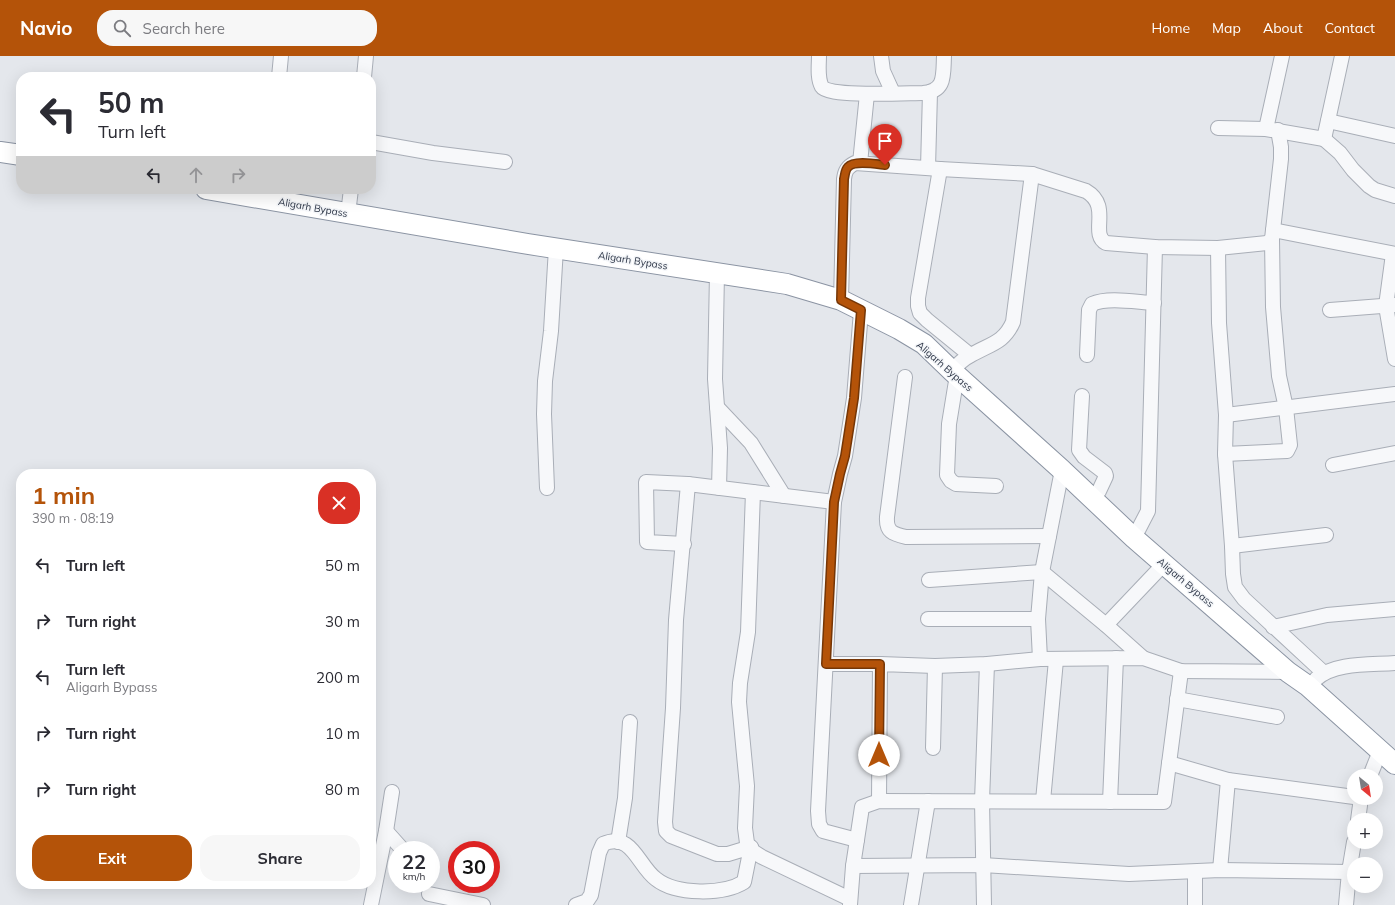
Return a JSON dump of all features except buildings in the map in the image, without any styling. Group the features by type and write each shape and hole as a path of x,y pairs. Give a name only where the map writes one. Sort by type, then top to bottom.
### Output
{"highway":[{"path":"0,152 16,154"},
{"name":"Aligarh Bypass","path":"269,194 350,200 556,248 787,284 841,300 899,329 960,365 1062,470 1099,489 1134,538 1288,672 1316,679 1380,751 1395,764"}],"street":[{"path":"279,72 281,56"},
{"path":"364,72 366,56"},
{"path":"819,56 820,82 822,88 850,94 930,92 936,90 941,85 943,79 944,56"},
{"path":"881,56 883,72 892,93"},
{"path":"1225,454 1287,451 1290,445 1286,408 1279,376 1273,307 1273,234 1281,148 1272,130 1282,56"},
{"path":"1324,139 1342,56"},
{"path":"930,92 934,169 918,306 920,313 927,320 960,365 950,424 947,475 951,481 956,484 996,486"},
{"path":"860,163 867,94"},
{"path":"1328,121 1395,136"},
{"path":"1218,128 1272,130 1324,139 1340,153 1353,170 1369,186 1375,190 1395,196"},
{"path":"376,143 433,153 505,162"},
{"path":"841,300 844,179 845,171 848,166 855,163 1032,174 1086,191 1092,194 1097,200 1099,208 1099,236 1106,243 1155,247 1218,248 1267,243 1273,234"},
{"path":"960,365 998,341 1009,332 1013,322 1032,174"},
{"path":"1273,234 1394,254 1390,305 1395,359"},
{"path":"1134,538 1148,511 1155,247"},
{"path":"547,488 544,414 545,381 550,348 556,248"},
{"path":"1218,248 1219,323 1226,415 1225,454 1235,587 1244,599 1273,627 1316,679 1335,668 1395,663"},
{"path":"717,273 715,379 720,448 719,488"},
{"path":"1087,355 1089,310 1092,304 1098,301 1111,301 1154,304"},
{"path":"1330,310 1390,305"},
{"path":"857,840 829,834 823,831 819,824 834,502 845,456 854,398 861,310"},
{"path":"905,377 888,509 887,524 890,530 895,534 906,537 1049,536"},
{"path":"1226,415 1395,394"},
{"path":"1082,396 1079,450 1084,457 1105,473 1099,489"},
{"path":"717,407 751,443 784,496"},
{"path":"1333,465 1395,453"},
{"path":"1040,659 1038,619 1042,572 1062,470"},
{"path":"684,544 647,542 646,482 688,484 834,502"},
{"path":"688,484 684,544 676,620 673,708 665,822 666,831 671,836 717,854 728,854 751,847"},
{"path":"753,492 748,632 740,683 739,702 746,786 747,843 754,852 762,857 850,902 853,866 862,807 878,801 1164,802 1181,671"},
{"path":"1232,546 1326,535"},
{"path":"1106,625 1164,564"},
{"path":"929,580 1042,572 1143,658"},
{"path":"1273,627 1327,614 1395,609"},
{"path":"928,619 1038,619"},
{"path":"1110,802 1116,658"},
{"path":"826,664 935,666 987,664 1040,659 1143,658 1181,671 1288,672"},
{"path":"1043,802 1056,660"},
{"path":"878,801 880,664"},
{"path":"984,905 982,801 987,664"},
{"path":"933,748 935,666"},
{"path":"1177,699 1277,717"},
{"path":"618,842 626,798 630,722"},
{"path":"1373,769 1380,751"},
{"path":"1169,763 1228,780 1347,796"},
{"path":"1220,870 1228,780"},
{"path":"376,880 392,792"},
{"path":"911,905 928,801"},
{"path":"386,831 395,841"},
{"path":"583,904 591,896 602,844 609,841 626,845 634,852 650,874 657,880 672,887 692,891 718,891 735,888 744,882 751,847"},
{"path":"853,866 983,865 1129,874 1220,870 1347,872"},
{"path":"1195,872 1195,905"},
{"path":"371,905 374,889"},
{"path":"1346,905 1347,893"},
{"path":"428,894 483,905"}],"route":[{"path":"879,755 880,664 826,664 834,502 845,456 854,398 861,310 841,300 844,179 845,171 848,166 855,163 885,165"}]}
